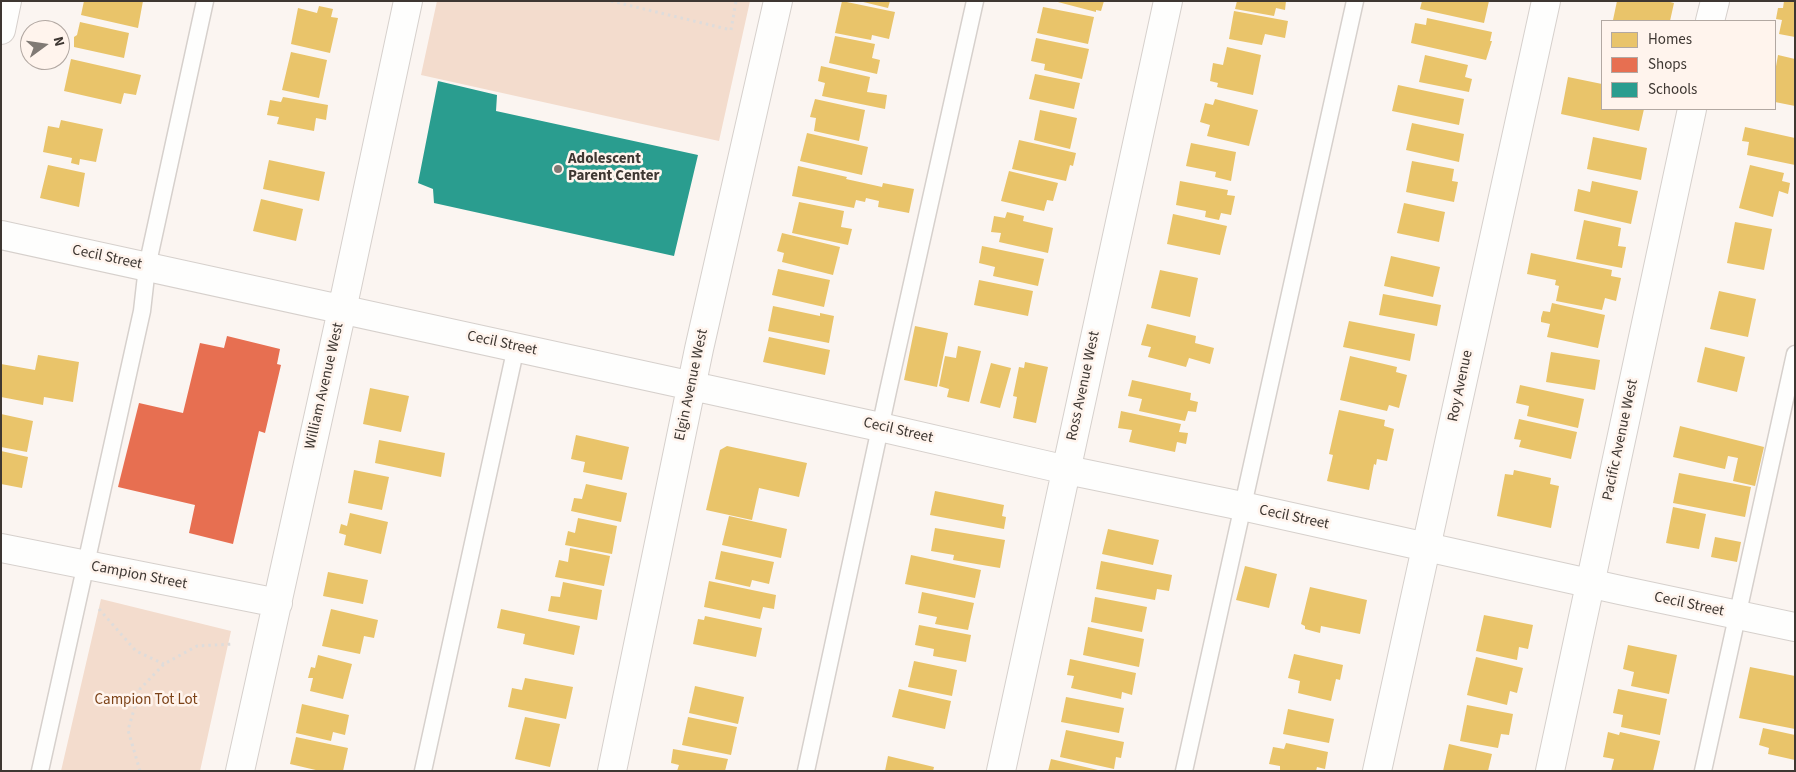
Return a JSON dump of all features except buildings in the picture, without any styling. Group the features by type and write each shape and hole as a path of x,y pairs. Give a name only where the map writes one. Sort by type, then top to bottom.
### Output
{"street":[{"path":"1,30 7,1"},
{"name":"William Avenue West","path":"240,771 408,1"},
{"name":"Elgin Avenue West","path":"612,771 691,386 778,1"},
{"name":"Ross Avenue West","path":"1001,771 1168,1"},
{"name":"Roy Avenue","path":"1377,771 1546,1"},
{"path":"1710,20 1715,1"},
{"name":"Pacific Avenue West","path":"1550,771 1692,110"},
{"name":"Cecil Street","path":"1,235 880,427 1067,470 1242,506 1590,584 1795,627"},
{"name":"Campion Street","path":"1,548 278,603"}],"lane":[{"path":"40,771 142,310 147,267 205,1"},
{"path":"806,771 975,1"},
{"path":"1184,771 1355,1"},
{"path":"423,771 516,347"},
{"path":"1704,771 1795,354"}],"path":[{"path":"611,1 731,30 736,1"},
{"path":"95,604 136,651 164,664"},
{"path":"140,771 128,730 140,689 164,664 197,646 232,644"}],"green space":[{"path":"437,1 750,1 719,141 421,75"},
{"name":"Campion Tot Lot","path":"101,599 231,631 200,771 61,771"}],"place":[{"name":"Adolescent Parent Center","path":"558,169"}]}
